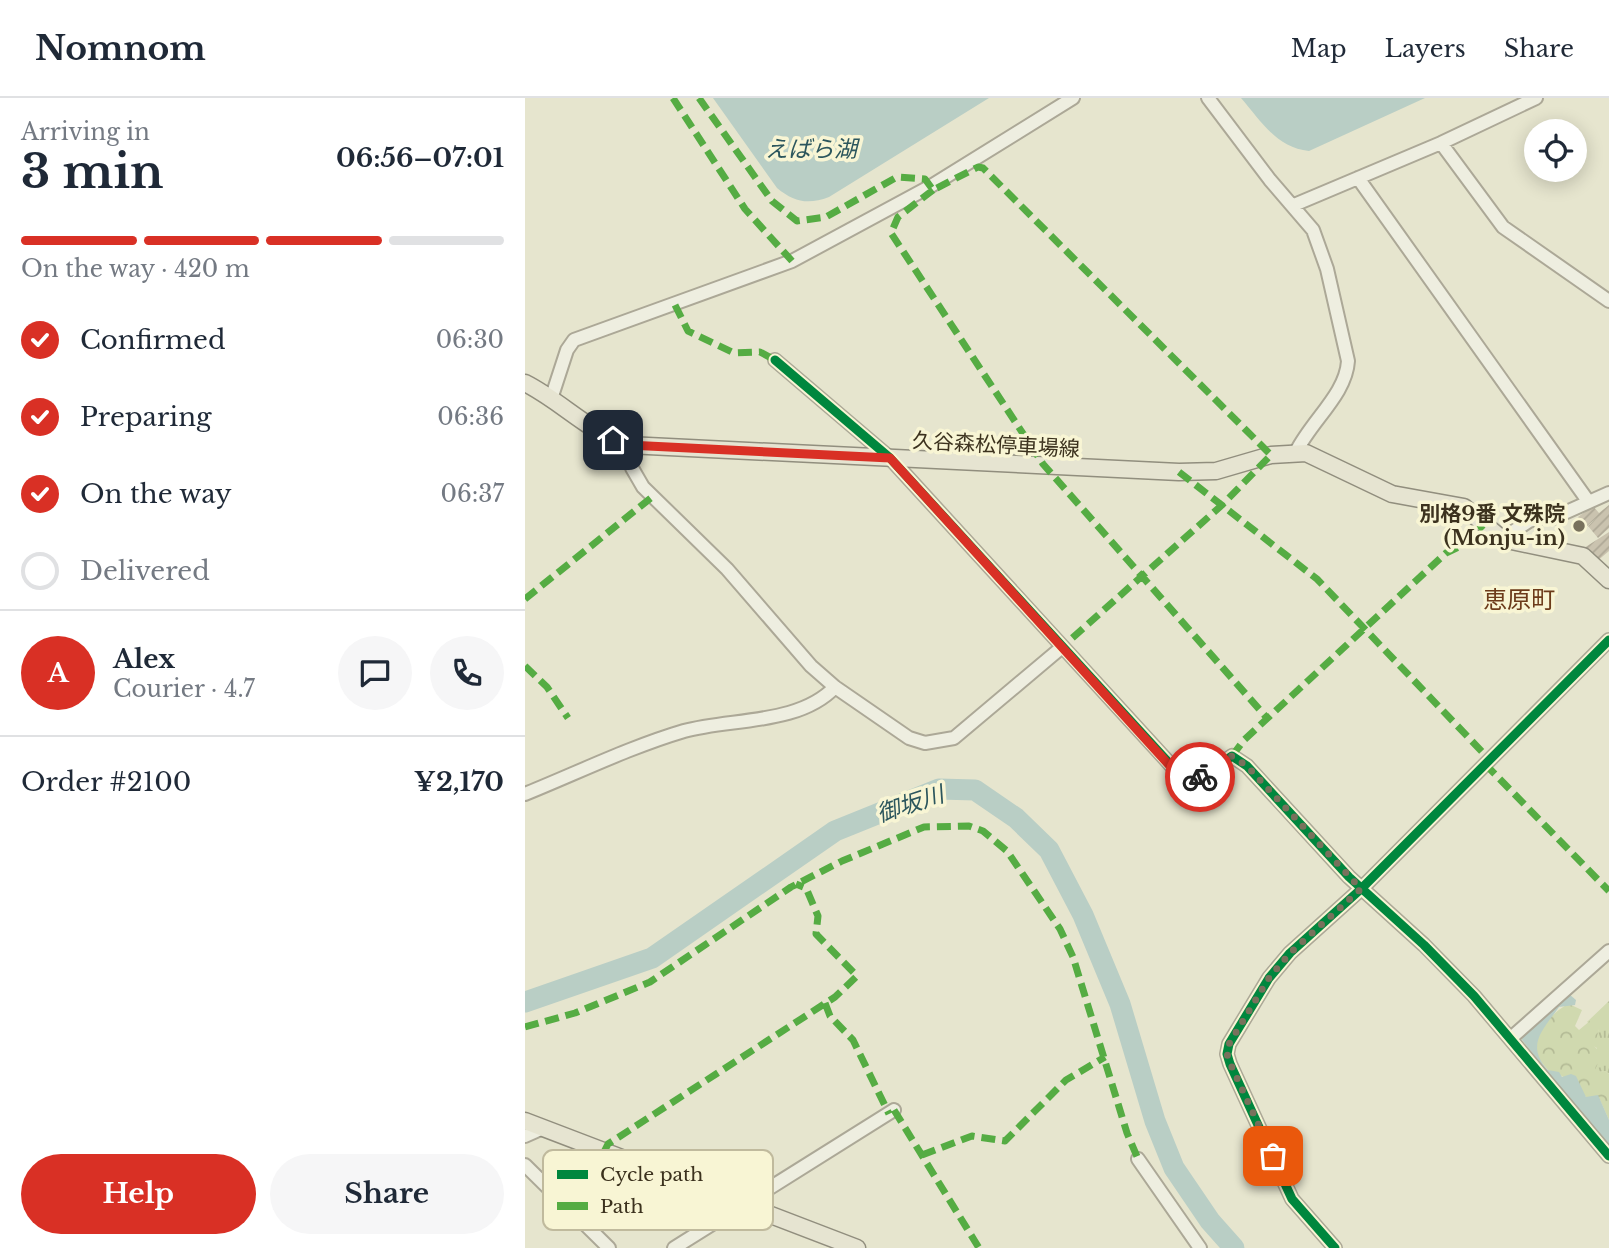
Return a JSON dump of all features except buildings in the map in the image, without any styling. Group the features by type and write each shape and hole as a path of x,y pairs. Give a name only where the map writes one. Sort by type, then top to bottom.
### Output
{"main road":[{"name":"久谷森松停車場線","path":"525,383 552,396 595,429 628,445 1179,472 1216,471 1271,455 1296,452 1314,456 1392,494 1464,507 1502,538 1583,556 1609,580"},
{"path":"525,1121 600,1150"},
{"path":"773,1216 857,1248"}],"street":[{"path":"552,396 567,350 574,340 792,261 930,186 1073,98"},
{"path":"1209,98 1270,180 1313,230 1349,361 1345,384 1318,415 1296,452"},
{"path":"1294,205 1441,143 1536,98"},
{"path":"1441,143 1503,227 1609,301"},
{"path":"1358,178 1588,501"},
{"path":"775,360 890,458 1180,775 1202,777 1232,756 1247,766 1361,889 1424,945 1511,1038 1609,1156"},
{"path":"628,445 632,468 643,487 727,569 803,657 835,687 909,738 925,743 954,738 968,729 1061,648"},
{"path":"1502,538 1529,521 1540,517 1553,518 1609,493"},
{"path":"1335,1248 1292,1199 1227,1054 1243,1018 1283,961 1361,889 1609,640"},
{"path":"525,794 682,732 784,713 824,698 835,687"},
{"path":"1511,1038 1609,951"},
{"path":"773,1188 894,1110"},
{"path":"525,1136 543,1128"},
{"path":"1138,1159 1200,1248"},
{"path":"525,1165 543,1183"},
{"path":"591,1230 609,1248"},
{"path":"674,1248 704,1230"}],"green space":[{"path":"1609,1001 1609,1074 1605,1071 1593,1073 1597,1048 1593,1046 1599,1029 1587,1022"},
{"path":"1569,1004 1582,1010 1575,1026 1579,1030 1591,1020 1600,1026 1594,1046 1599,1051 1599,1061 1594,1072 1605,1071 1609,1074 1609,1120 1600,1100 1586,1097 1569,1080 1548,1070 1536,1052 1536,1039 1547,1021"}],"water":[{"name":"えばら湖","path":"713,98 989,98 829,197 808,201 795,199 777,188"},
{"path":"1241,98 1425,98 1309,151 1288,145 1279,139"},
{"path":"1569,994 1576,1000 1575,1005 1559,1007 1542,1030 1537,1045 1538,1053 1548,1070 1559,1072 1562,1077 1571,1074 1576,1076 1586,1097 1598,1095 1609,1120 1609,1148 1522,1040 1523,1035"}],"waterway":[{"name":"御坂川","path":"525,1002 652,958 835,831 939,789 975,790 1016,818 1049,850 1083,915 1120,1004 1155,1121 1174,1168 1210,1221 1234,1248"}],"marked path":[{"path":"673,98 745,209 792,261"},
{"path":"699,98 772,201 797,221 826,217 897,177 925,179 933,190 978,167 983,168 1271,455 1222,505 1061,648"},
{"path":"933,190 898,217 891,233 1043,464 1267,718"},
{"path":"675,305 688,331 734,353 760,352 775,360"},
{"path":"1179,472 1317,579 1489,759"},
{"path":"525,599 652,497"},
{"path":"1232,756 1244,740 1446,553 1463,545 1483,525"},
{"path":"525,666 547,687 568,718"},
{"path":"1485,764 1609,891"},
{"path":"525,1027 575,1013 650,982 791,887 842,861 924,827 969,826 983,831 1007,851 1060,929 1073,957 1127,1133 1138,1159"},
{"path":"605,1150 608,1144 835,997 857,976 816,934 818,916 806,888 796,884"},
{"path":"825,1003 830,1016 853,1040 889,1114"},
{"path":"922,1155 972,1136 1005,1141 1066,1080 1105,1057"},
{"path":"894,1110 979,1248"}],"cycle path":[{"path":"775,360 890,458 1180,775 1202,777 1232,756 1247,766 1349,877 1424,945 1474,996 1609,1156"},
{"path":"1335,1248 1292,1199 1230,1064 1227,1054 1229,1044 1269,978 1290,953 1361,889 1609,640"}],"way so far":[{"path":"1200,777 1232,756 1247,766 1361,889 1290,953 1269,978 1229,1044 1227,1054 1230,1063 1273,1156"}],"place":[{"name":"別格9番 文殊院 (Monju-in)","path":"1579,526"}],"district":[{"name":"恵原町","path":"1519,600"}],"route":[{"path":"613,440 628,445 890,458 1170,766 1180,775 1200,777"}]}
